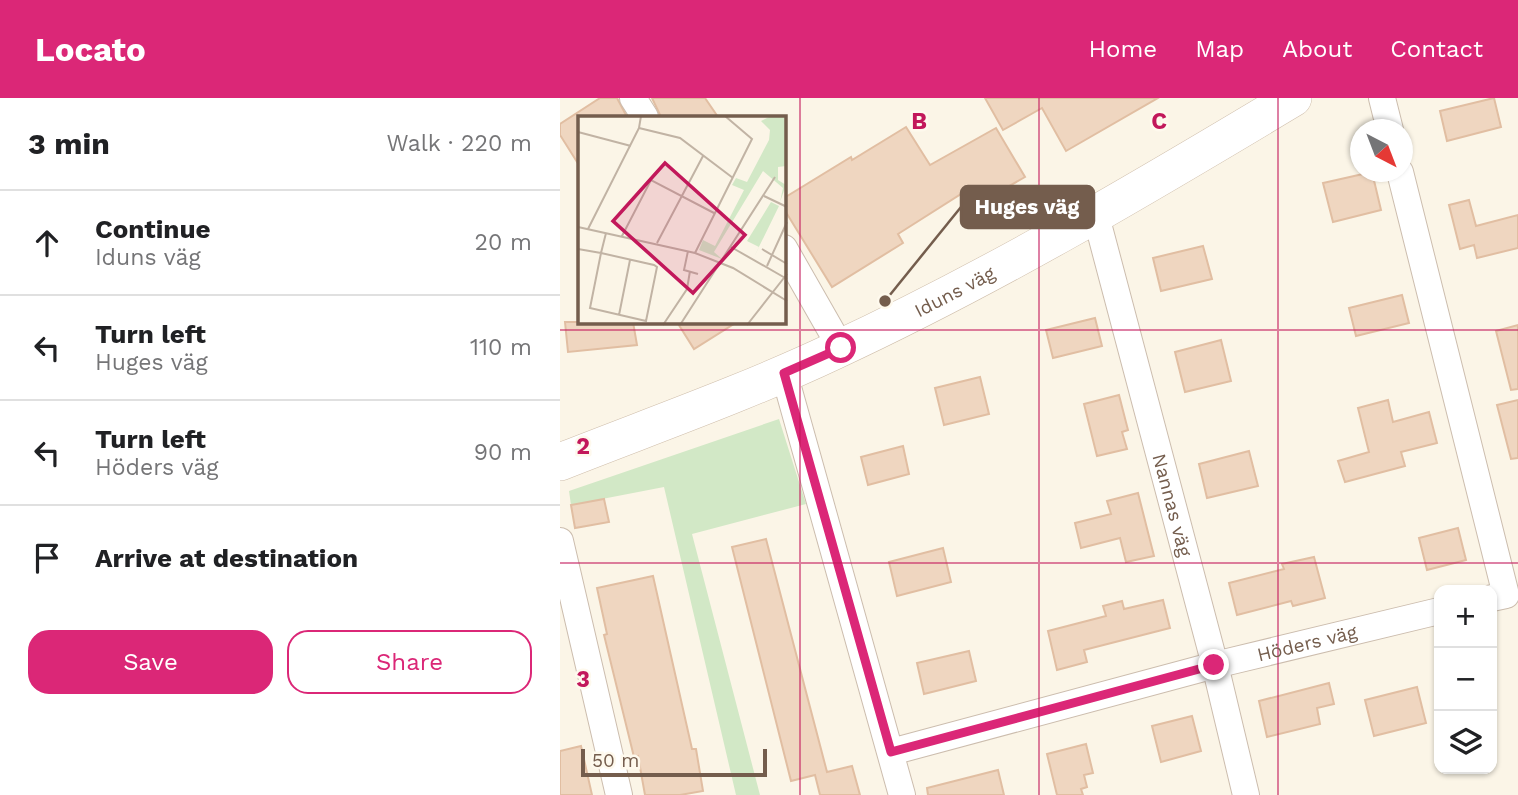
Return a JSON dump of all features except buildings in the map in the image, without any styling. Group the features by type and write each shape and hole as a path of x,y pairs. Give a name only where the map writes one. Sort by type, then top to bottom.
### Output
{"street":[{"path":"634,98 645,116"},
{"name":"Iduns väg","path":"560,462 841,348 1096,216 1293,98"},
{"path":"1382,98 1387,119"},
{"path":"1403,182 1506,595 1497,597"},
{"name":"Nannas väg","path":"1096,216 1246,795"},
{"path":"786,252 841,348"},
{"path":"784,373 902,795"},
{"path":"560,541 570,627 619,795"},
{"name":"Höders väg","path":"891,752 1214,665 1434,612"}],"green space":[{"path":"779,419 806,504 692,534 760,795 736,795 664,487 571,505 569,491"}],"place":[{"name":"Huges väg","path":"885,301"}],"route":[{"path":"841,348 784,373 891,752 1214,665"}]}
